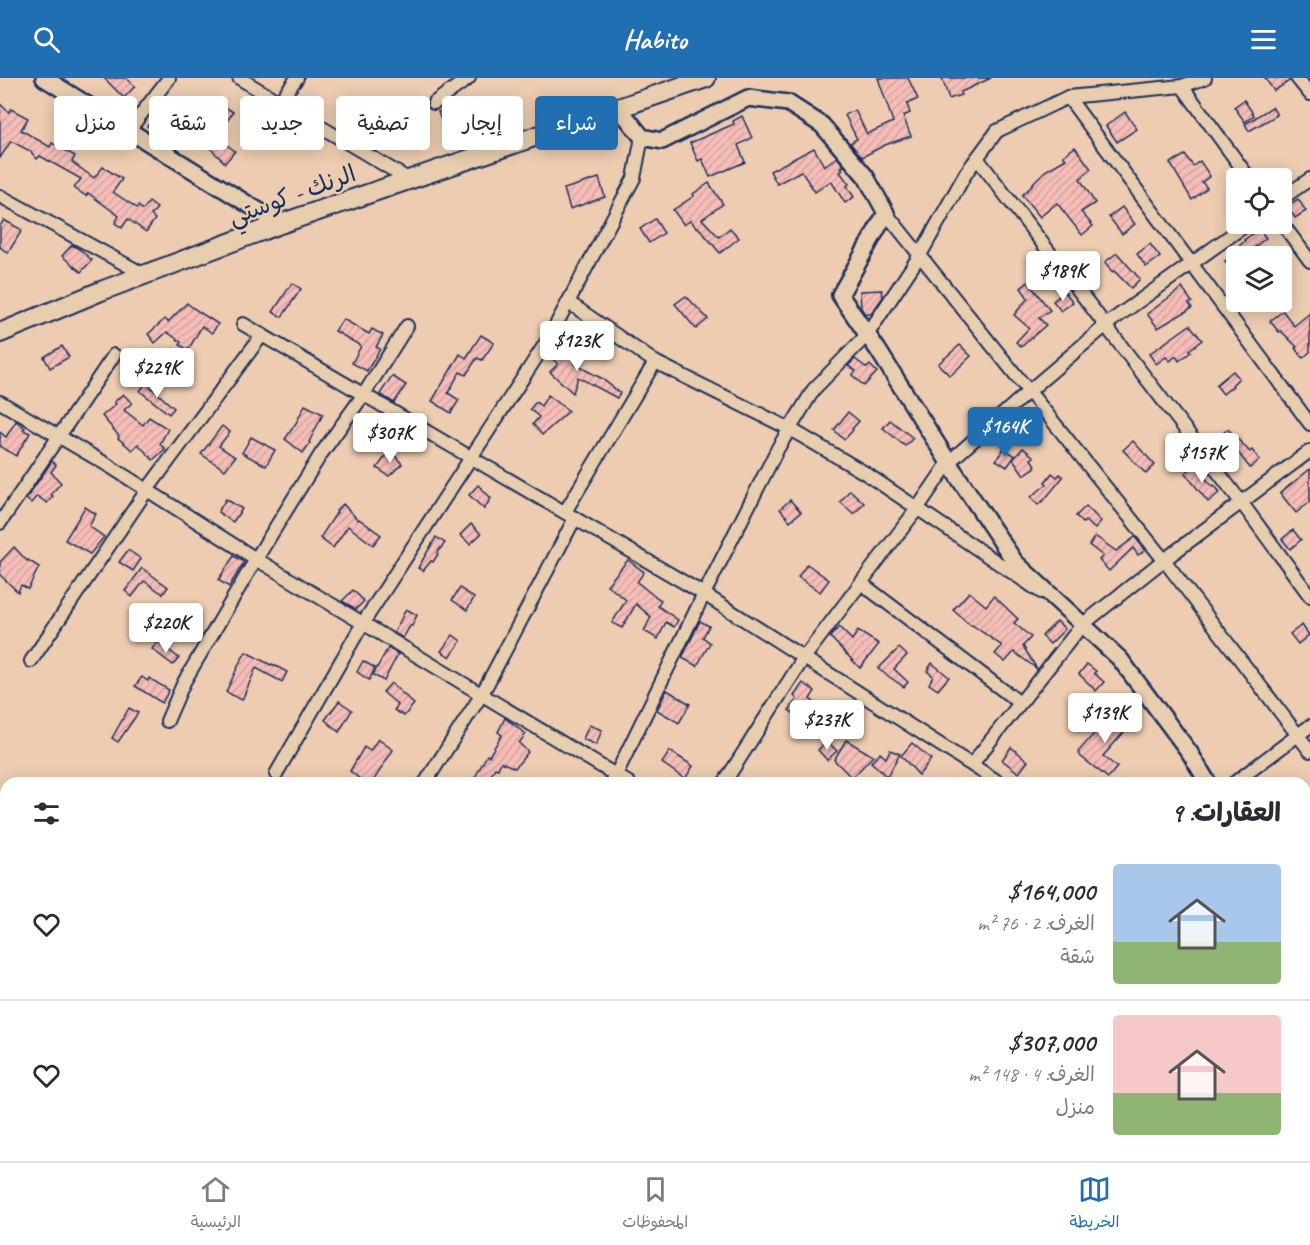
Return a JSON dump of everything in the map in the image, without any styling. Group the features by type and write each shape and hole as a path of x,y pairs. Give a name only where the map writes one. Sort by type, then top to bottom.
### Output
{"main road":[{"name":"الرنك - كوستي","path":"0,333 101,291 280,224 706,78"}],"street":[{"path":"44,78 73,96"},
{"path":"137,120 169,78"},
{"path":"238,78 269,96"},
{"path":"284,96 297,78"},
{"path":"434,103 469,78"},
{"path":"615,777 778,447 814,389 867,335 920,255 966,173 997,131 1068,97 1182,86 1205,78"},
{"path":"1297,78 1310,94"},
{"path":"1182,86 1243,168"},
{"path":"1068,97 1310,424"},
{"path":"619,108 642,136 662,141 748,98 788,103 822,125 866,177 886,213 1164,560 1310,751"},
{"path":"324,129 408,179"},
{"path":"137,135 280,224"},
{"path":"276,774 363,623 549,338 634,178 642,136"},
{"path":"977,158 1241,502 1310,596"},
{"path":"1292,191 1310,179"},
{"path":"0,196 145,275"},
{"path":"886,213 840,295 1015,562 1120,659 1190,753 1204,777"},
{"path":"728,777 803,659 917,509 949,462 1106,326 1232,234"},
{"path":"1290,234 1310,261"},
{"path":"568,302 655,362 790,429 865,473 1066,610"},
{"path":"243,324 704,594 991,777"},
{"path":"167,721 184,682 256,559 321,454 364,394 407,326"},
{"path":"31,661 147,490 262,335"},
{"path":"0,523 114,355"},
{"path":"429,777 482,694 570,515 655,362"},
{"path":"0,402 482,694 611,777"},
{"path":"972,764 1082,625 1164,560 1310,451"},
{"path":"861,583 1020,703"},
{"path":"1242,777 1310,726"}],"building":[{"path":"104,78 126,78 135,86 126,96 122,96"},
{"path":"878,78 908,78 918,99 907,104 910,113 903,116 911,136 885,145 862,157 850,143 857,139 845,115 855,110 867,134 893,122"},
{"path":"942,78 991,78 949,99"},
{"path":"1265,78 1289,78 1289,81 1274,91"},
{"path":"1244,100 1254,115 1245,122 1234,107"},
{"path":"0,104 9,112 11,109 28,118 21,130 50,147 52,143 54,144 54,150 64,150 75,156 72,162 94,178 103,167 122,179 113,192 143,210 149,202 157,208 151,215 155,219 146,232 128,219 122,228 115,223 119,216 88,193 86,196 74,188 81,179 40,156 37,159 30,151 11,141 0,158"},
{"path":"1272,107 1277,115 1249,131 1245,124"},
{"path":"228,109 233,112 228,120"},
{"path":"442,110 442,123 438,112"},
{"path":"1125,112 1137,129 1117,142 1106,126"},
{"path":"742,116 752,138 738,145 745,162 710,177 702,159 698,161 690,143 734,124 733,121"},
{"path":"228,146 235,151 225,163 212,150 228,150"},
{"path":"1075,147 1091,169 1080,179 1095,203 1081,212 1093,226 1082,235 1057,203 1040,217 1022,195 1045,171 1066,159 1063,156"},
{"path":"814,148 824,166 837,157 844,166 841,167 843,170 840,172 849,184 847,186 854,197 845,203 831,181 815,192 801,171 777,184 770,171"},
{"path":"1185,155 1193,166 1200,161 1210,176 1202,182 1207,188 1192,200 1170,163"},
{"path":"599,178 605,197 570,209 564,189"},
{"path":"709,183 723,204 702,219 719,237 730,228 739,238 720,253 691,220 684,225 673,210"},
{"path":"1298,199 1306,211 1295,218 1292,214 1292,203"},
{"path":"1122,207 1135,224 1122,234 1109,217"},
{"path":"655,219 664,233 649,243 640,229"},
{"path":"4,220 22,230 8,253 0,247 0,226"},
{"path":"1252,234 1263,234 1266,238 1256,246 1239,246"},
{"path":"1150,244 1160,257 1146,267 1137,254"},
{"path":"72,245 92,260 81,272 62,256"},
{"path":"1117,253 1140,279 1131,288 1114,271 1112,272 1105,262"},
{"path":"1028,282 1050,310 1039,318 1046,325 1021,347 1016,342 1029,328 1014,315 1028,298 1021,288"},
{"path":"292,283 301,289 282,317 273,312"},
{"path":"1182,288 1192,302 1189,304 1192,308 1158,328 1147,314"},
{"path":"882,290 883,297 871,314 865,314 861,308 860,291"},
{"path":"1065,292 1073,302 1061,311 1053,301"},
{"path":"686,296 708,319 696,329 675,304"},
{"path":"187,303 218,324 212,333 202,326 188,350 167,332 155,343 148,334 165,319 168,322"},
{"path":"1284,312 1294,326 1310,313 1310,352 1303,358 1295,348 1297,347 1270,321"},
{"path":"343,319 369,334 372,329 383,335 376,347 380,349 367,371 352,363 361,346 335,331"},
{"path":"1190,325 1202,340 1179,361 1176,356 1170,361 1166,357 1156,364 1149,354"},
{"path":"481,335 494,343 482,360 477,358 466,375 460,372 448,393 459,400 451,413 432,401 460,354 466,358"},
{"path":"575,344 584,351 574,364 601,378 620,393 617,398 578,377 573,393 550,372 558,364 550,356 557,349 565,358"},
{"path":"960,345 971,356 950,376 938,364"},
{"path":"62,346 69,357 50,368 44,357"},
{"path":"855,359 867,368 870,365 877,372 864,386 852,375 856,371 848,366"},
{"path":"1233,371 1239,378 1223,394 1216,385"},
{"path":"392,376 406,385 394,403 380,394"},
{"path":"146,383 174,408 169,414 140,391"},
{"path":"123,394 132,403 124,410 143,425 149,417 168,429 160,444 165,449 153,460 138,444 132,450 118,438 119,436 102,416 116,404 114,402"},
{"path":"548,395 569,411 542,435 533,424 539,417 530,409 536,402 541,406"},
{"path":"305,405 323,414 303,453 285,439"},
{"path":"848,412 859,421 844,440 834,430"},
{"path":"890,420 913,438 905,446 883,428"},
{"path":"16,421 25,428 23,430 30,433 16,456 0,446 0,432 6,437"},
{"path":"222,426 230,432 219,446 235,457 225,470 201,454"},
{"path":"1228,429 1260,460 1250,468 1236,450 1233,452 1224,442 1228,439 1223,433"},
{"path":"251,437 275,450 266,466 242,453"},
{"path":"1133,441 1155,465 1146,474 1123,450"},
{"path":"1004,448 1015,456 1007,467 996,460"},
{"path":"1023,448 1034,457 1031,459 1036,467 1024,475 1013,459"},
{"path":"390,450 402,464 389,476 377,468"},
{"path":"52,461 56,465 51,472 61,483 51,494 53,496 47,503 37,496 31,503 26,499"},
{"path":"1195,465 1220,492 1208,502 1185,473"},
{"path":"1310,469 1310,502 1296,513 1280,493"},
{"path":"1052,473 1057,477 1060,474 1063,477 1038,505 1031,497 1047,484 1045,482"},
{"path":"478,485 491,498 484,509 469,495"},
{"path":"850,490 864,503 854,514 840,502"},
{"path":"226,499 242,509 233,522 218,512"},
{"path":"790,500 801,512 790,521 780,509"},
{"path":"343,504 358,520 381,535 373,545 348,526 333,548 320,538 336,511"},
{"path":"1086,506 1101,521 1095,529 1085,521 1083,523 1076,516"},
{"path":"85,507 96,514 89,526 104,537 90,554 65,540"},
{"path":"471,524 481,534 470,544 460,535"},
{"path":"1293,530 1301,540 1290,549 1282,539"},
{"path":"1095,536 1116,551 1135,537 1145,550 1138,555 1133,548 1109,571 1099,560 1103,556 1089,545"},
{"path":"436,537 445,543 433,562 431,561 423,571 418,568"},
{"path":"14,547 27,561 39,567 28,589 21,585 18,592 0,575 0,562"},
{"path":"128,550 141,559 133,571 119,562"},
{"path":"234,556 244,562 229,587 218,580"},
{"path":"628,560 644,572 637,582 661,600 658,606 678,620 674,627 666,622 658,639 644,631 651,617 636,604 622,628 612,623 626,600 607,585"},
{"path":"807,564 829,580 820,592 798,577"},
{"path":"142,568 168,587 163,594 144,581 132,597 125,591"},
{"path":"460,588 474,598 467,610 452,600"},
{"path":"353,590 364,601 356,609 342,601"},
{"path":"969,592 986,606 994,596 1018,619 1014,623 1031,637 1023,646 1037,669 1014,652 1005,662 995,654 1002,646 971,626 953,610"},
{"path":"406,609 417,615 403,638 394,633"},
{"path":"700,621 709,626 703,637 710,643 697,666 682,658"},
{"path":"1057,621 1065,629 1050,644 1042,636"},
{"path":"1302,625 1309,635 1298,644 1290,634"},
{"path":"839,627 852,640 858,631 879,644 860,668 830,637"},
{"path":"453,635 461,641 450,657 441,651"},
{"path":"158,642 179,658 173,665 152,649"},
{"path":"388,648 398,654 384,681 373,675"},
{"path":"899,648 907,655 894,669 908,682 904,687 878,669"},
{"path":"246,652 287,672 282,682 256,668 242,700 226,692"},
{"path":"363,661 375,668 369,680 357,672"},
{"path":"932,663 949,677 938,690 929,684 933,676 927,671"},
{"path":"1087,664 1104,682 1096,691 1079,674"},
{"path":"142,677 148,681 149,678 169,690 162,703 135,686"},
{"path":"391,683 414,704 404,716 394,710 398,705 383,692"},
{"path":"803,683 815,691 810,699 824,710 819,716 822,718 812,727 789,710 797,699 794,696"},
{"path":"667,690 690,704 679,723 657,710"},
{"path":"339,701 352,710 339,732 325,720"},
{"path":"129,708 138,713 118,742 112,738"},
{"path":"1124,709 1132,723 1103,756 1117,767 1109,777 1080,756 1078,752 1099,728 1102,731"},
{"path":"505,718 526,734 519,743 528,752 515,768 501,762 490,777 475,777 487,755 489,756 502,735 498,732"},
{"path":"589,725 602,730 596,745 583,739"},
{"path":"378,739 393,750 376,777 358,777 350,771 364,747 370,751"},
{"path":"846,740 873,756 853,777 834,760"},
{"path":"827,741 837,751 827,760 818,750"},
{"path":"912,743 931,759 919,775 901,756"},
{"path":"1011,747 1028,761 1019,773 1002,760"},
{"path":"890,750 900,754 887,777 871,762 880,753 886,758"},
{"path":"670,751 693,766 686,777 682,777 662,763"}]}
